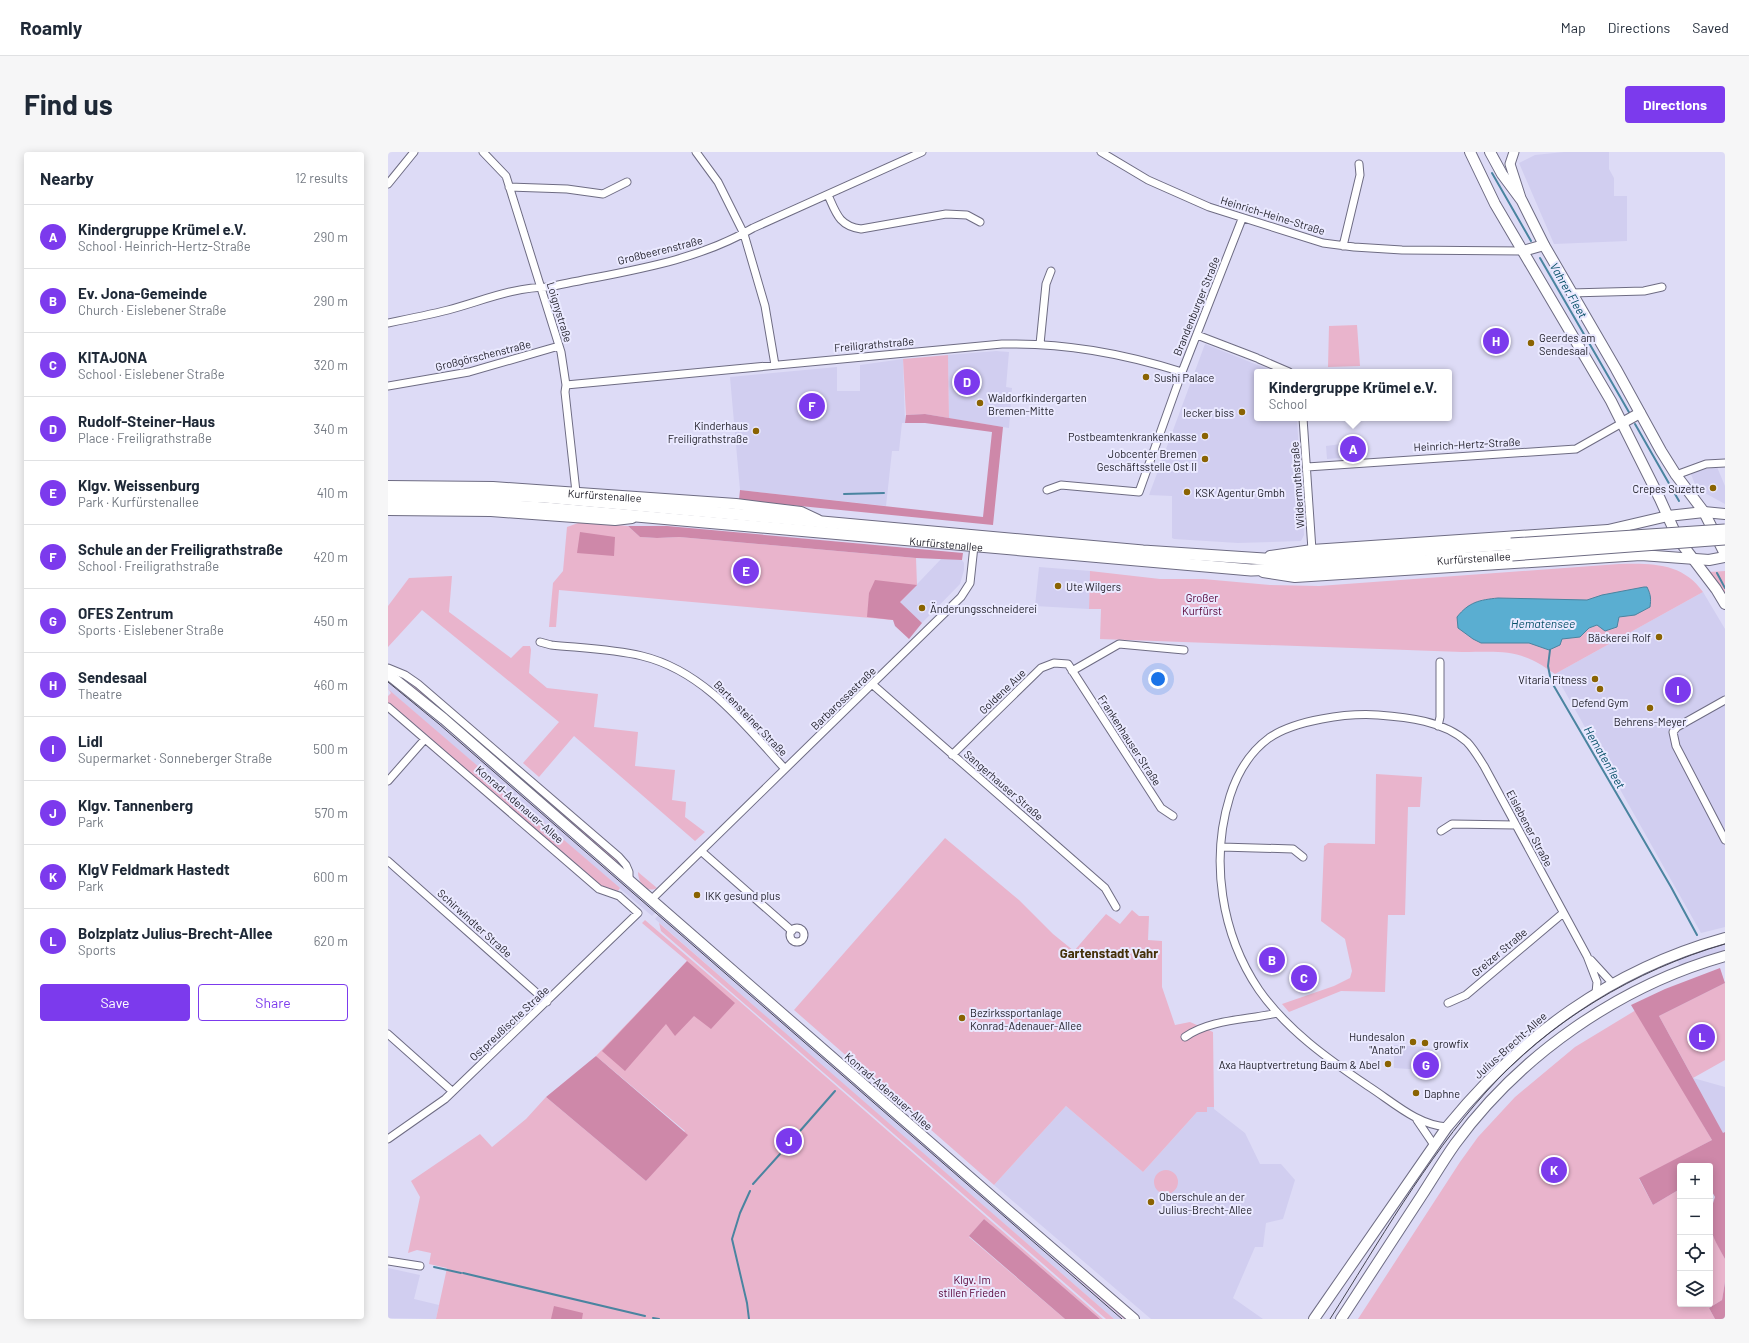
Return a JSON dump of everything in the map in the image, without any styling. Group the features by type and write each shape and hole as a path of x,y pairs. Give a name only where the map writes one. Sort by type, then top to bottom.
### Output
{"main road":[{"path":"1490,152 1502,174 1522,201 1544,245 1616,369 1632,418 1678,539 1716,589 1725,604"},
{"path":"1471,153 1495,204 1611,401 1632,418 1704,512 1725,555"},
{"path":"1523,251 1544,245"},
{"name":"Kurfürstenallee","path":"388,486 493,487 747,504 801,512 820,521"},
{"name":"Kurfürstenallee","path":"388,493 405,498 641,516 1251,570 1295,577 1641,555 1709,560 1725,555"},
{"name":"Kurfürstenallee","path":"388,503 405,498 545,497 1143,551 1256,558 1323,558 1512,549 1695,537"},
{"name":"Kurfürstenallee","path":"388,510 491,511 615,520 641,516"},
{"name":"Kurfürstenallee","path":"1256,558 1312,550 1608,530 1668,516 1704,512 1725,514"},
{"path":"1695,537 1725,530"},
{"path":"1695,537 1725,539"},
{"name":"Kurfürstenallee","path":"1251,570 1313,568 1512,549"},
{"name":"Konrad-Adenauer-Allee","path":"388,674 444,719 1134,1319"},
{"name":"Julius-Brecht-Allee","path":"1314,1319 1447,1127 1493,1074 1521,1048 1560,1017 1596,993 1640,969 1692,948 1725,938"},
{"path":"1341,1319 1456,1144 1480,1113 1526,1067 1579,1025 1636,991 1681,970 1725,956"}],"street":[{"path":"388,184 414,152"},
{"name":"Loignystraße","path":"483,152 506,176 559,346 566,385 565,392 576,492"},
{"path":"696,152 718,182 744,234 765,306 774,365"},
{"name":"Großbeerenstraße","path":"388,323 448,310 506,292 531,287 549,287 643,267 703,252 734,240 922,152"},
{"name":"Heinrich-Heine-Straße","path":"1101,152 1173,193 1242,219 1296,236 1343,246 1472,252 1523,251"},
{"path":"1514,152 1510,164 1522,201"},
{"path":"1343,246 1360,175 1359,164"},
{"path":"509,187 567,189 603,194 628,182"},
{"path":"828,195 838,216 846,224 853,228 861,229 946,214 967,215 980,222"},
{"name":"Brandenburger Straße","path":"1047,490 1061,485 1139,492 1182,372 1242,219"},
{"path":"1040,344 1046,284 1051,271"},
{"path":"1572,293 1644,291 1662,287"},
{"path":"1197,335 1282,369"},
{"name":"Freiligrathstraße","path":"566,385 973,346 1040,344 1106,351 1182,372"},
{"name":"Großgörschenstraße","path":"388,386 469,372 559,346"},
{"name":"Heinrich-Hertz-Straße","path":"1307,467 1576,449 1632,418"},
{"name":"Wildermuthstraße","path":"1303,421 1312,550"},
{"path":"1676,475 1706,464 1725,463"},
{"name":"Barbarossastraße","path":"652,899 961,597 970,583 974,546"},
{"name":"Bartensteiner Straße","path":"540,642 551,645 642,656 673,667 697,680 713,692 785,769"},
{"path":"1072,671 1119,644 1184,650"},
{"path":"1438,726 1440,717 1440,662"},
{"name":"Goldene Aue","path":"952,755 1041,668 1054,663 1068,664 1072,671"},
{"name":"Konrad-Adenauer-Allee","path":"388,668 414,681 446,707 609,849 626,865 629,872 629,879"},
{"name":"Frankenhauser Straße","path":"1072,671 1161,808 1173,816"},
{"name":"Sangerhauser Straße","path":"872,684 1105,888 1116,907"},
{"path":"1725,700 1677,727 1673,732 1676,746 1725,840"},
{"name":"Konrad-Adenauer-Allee","path":"388,707 600,889 619,896 638,913"},
{"name":"Eislebener Straße","path":"1447,1127 1427,1123 1414,1117 1320,1052 1277,1013 1258,989 1233,937 1223,901 1220,847 1225,817 1237,777 1254,752 1269,738 1293,727 1317,721 1351,716 1396,716 1438,726 1452,732 1468,743 1484,766 1562,914 1587,956 1596,982 1596,993"},
{"path":"388,781 425,739"},
{"path":"1441,831 1452,824 1515,825"},
{"path":"1220,847 1293,849 1303,857"},
{"path":"701,851 792,931"},
{"name":"Schirwindter Straße","path":"388,861 547,1002"},
{"name":"Ostpreußische Straße","path":"388,1139 435,1107 452,1092 638,913"},
{"name":"Greizer Straße","path":"1448,1003 1466,995 1562,914"},
{"name":"Eislebener Straße","path":"1587,956 1613,984"},
{"path":"1185,1037 1195,1030 1209,1026 1277,1013"},
{"path":"388,1034 452,1092"},
{"name":"Eislebener Straße","path":"1414,1117 1423,1127 1434,1145"},
{"path":"388,1261 420,1266"}],"shaded area":[{"path":"1564,152 1609,152 1609,169 1614,178 1614,196 1627,196 1627,241 1554,244 1519,163 1535,155"},
{"path":"1205,344 1268,369 1254,369 1254,421 1297,421 1304,535 1301,541 1238,543 1174,539 1172,538 1172,496 1149,495"},
{"name":"Waldorfkindergarten Bremen-Mitte","path":"996,351 1009,352 1006,387 1012,388 1009,428 949,418 948,355"},
{"path":"903,359 905,423 902,423 899,451 892,451 886,506 740,490 730,377 837,367 837,391 860,391 860,365"},
{"path":"925,414 1003,427 993,525 739,500 740,490 983,517 992,432 925,423 905,423 906,415"},
{"path":"1362,443 1362,455 1344,456 1343,444"},
{"path":"1341,444 1342,454 1340,455 1340,458 1327,459 1326,446"},
{"path":"1717,467 1725,486 1725,504 1703,492 1695,484 1690,472"},
{"path":"628,526 667,526 963,553 962,560 916,558 679,537 640,537"},
{"path":"580,532 615,537 614,556 577,553"},
{"path":"942,558 962,560 964,563 964,570 960,584 922,623 900,602"},
{"path":"1039,567 1090,571 1089,609 1035,606"},
{"path":"875,580 917,585 900,602 922,623 909,639 895,626 893,620 867,617 869,593"},
{"path":"1703,592 1725,629 1725,927 1701,933 1555,674"},
{"path":"388,680 440,723 657,911 652,916 391,692 388,689"},
{"path":"661,912 692,942 1124,1319 1114,1319 655,919"},
{"path":"1725,941 1725,952 1681,968 1676,958"},
{"path":"687,961 735,1003 711,1029 694,1016 675,1036 666,1024 625,1071 602,1051"},
{"path":"1720,968 1725,983 1659,1016 1723,1133 1725,1132 1725,1259 1713,1236 1713,1204 1715,1197 1713,1193 1713,1163 1677,1163 1677,1191 1653,1205 1639,1178 1712,1140 1631,1005 1665,989"},
{"path":"1394,1045 1424,1047 1423,1070 1394,1068"},
{"path":"596,1056 688,1135 646,1181 546,1097"},
{"path":"1693,1078 1725,1087 1725,1132 1723,1134"},
{"name":"Oberschule an der Julius-Brecht-Allee","path":"1066,1106 1143,1172 1197,1112 1207,1112 1207,1107 1214,1107 1214,1109 1245,1133 1260,1164 1281,1164 1295,1180 1283,1219 1266,1223 1263,1247 1255,1247 1233,1298 1263,1319 1151,1319 994,1185"},
{"path":"984,1219 1100,1319 1065,1319 969,1236"},
{"path":"388,1268 420,1275 414,1299 439,1305 436,1319 388,1318"},
{"path":"1725,1282 1725,1319 1715,1319 1709,1308 1713,1307 1722,1300"},
{"path":"554,1306 583,1313 582,1319 551,1319"}],"green space":[{"path":"1357,325 1360,366 1328,367 1329,326"},
{"path":"948,355 949,418 925,414 906,415 903,359"},
{"path":"581,522 628,526 640,537 679,537 916,558 917,585 900,602 893,620 559,590 556,627 549,627 553,583 563,571 567,527"},
{"name":"Großer Kurfürst","path":"1619,564 1655,565 1676,570 1695,582 1703,592 1555,674 1521,656 1500,652 1462,652 1100,639 1101,609 1089,609 1090,571 1160,579 1203,579 1270,585 1319,586"},
{"path":"1725,571 1725,596 1709,572"},
{"path":"452,576 449,612 511,658 523,646 530,646 529,673 547,688 598,694 594,727 638,732 635,766 675,770 672,800 686,802 685,817 705,832 695,841 574,736 539,777 523,763 559,722 422,610 388,647 388,606 409,578"},
{"path":"399,675 449,714 616,859 623,868"},
{"path":"388,689 620,888 618,891 598,885 388,703 388,696 391,693"},
{"path":"1376,774 1422,777 1420,807 1408,807 1405,915 1388,915 1385,992 1341,991 1289,1012 1282,1004 1334,986 1350,978 1352,971 1345,939 1321,921 1324,846 1328,843 1375,844"},
{"name":"Bezirkssportanlage Konrad-Adenauer-Allee","path":"945,838 1019,900 1053,934 1074,951 1106,914 1120,924 1132,910 1139,916 1149,916 1148,940 1162,941 1162,987 1175,1025 1190,1022 1213,1032 1214,1107 1207,1107 1207,1112 1197,1112 1143,1172 1066,1106 994,1185 794,1010"},
{"path":"638,872 657,888 649,889 643,886 639,880"},
{"name":"Klgv. Im stillen Frieden","path":"645,920 1103,1319 1100,1319 984,1219 969,1237 1065,1319 436,1319 447,1268 429,1264 431,1253 417,1250 408,1253 420,1197 411,1181 480,1134 492,1147 526,1119 546,1097 646,1181 685,1131 596,1056 687,961 642,923"},
{"path":"659,923 1114,1319 1106,1319 661,931"},
{"path":"693,940 1127,1319 1124,1319 692,941"},
{"path":"1725,983 1725,1060 1693,1078 1659,1016"},
{"path":"1636,1010 1712,1140 1639,1179 1653,1205 1677,1191 1677,1307 1711,1307 1709,1308 1715,1319 1358,1319 1460,1162 1478,1137 1515,1097 1575,1047"},
{"path":"1166,1170 1171,1171 1177,1177 1177,1187 1171,1193 1166,1194 1161,1193 1155,1187 1154,1182 1155,1177 1161,1171"},
{"path":"1713,1236 1725,1259 1725,1282 1722,1300 1713,1306"}],"water":[{"name":"Hematensee","path":"1647,587 1649,592 1651,599 1650,607 1635,615 1619,617 1617,627 1605,631 1597,625 1589,628 1580,637 1562,639 1560,645 1549,650 1529,643 1481,643 1458,628 1457,617 1461,612 1470,605 1485,600 1498,598 1587,600 1602,595"}],"waterway":[{"name":"Vahrer Fleet","path":"1492,173 1531,241"},
{"name":"Vahrer Fleet","path":"1540,258 1630,414"},
{"name":"Vahrer Fleet","path":"1635,424 1679,501"},
{"path":"844,494 884,493"},
{"name":"Vahrer Fleet","path":"1717,573 1725,588"},
{"name":"Hematenfleet","path":"1550,650 1548,666 1551,681 1671,887 1697,935"},
{"path":"786,1147 835,1091"},
{"path":"753,1184 780,1154"},
{"path":"749,1319 747,1303 732,1239 740,1213 750,1191"},
{"path":"434,1267 461,1273"},
{"path":"463,1273 645,1316"},
{"path":"653,1318 659,1319"}],"tram line":[{"path":"388,682 439,724 1122,1319"},
{"path":"1330,1319 1423,1173 1464,1118 1510,1067 1565,1021 1626,984 1658,968 1725,944"}],"place":[{"name":"Sendesaal","path":"1496,341"},
{"name":"Geerdes am Sendesaal","path":"1531,343"},
{"name":"Sushi Palace","path":"1146,377"},
{"name":"Rudolf-Steiner-Haus","path":"967,382"},
{"name":"Waldorfkindergarten Bremen-Mitte","path":"980,403"},
{"name":"Schule an der Freiligrathstraße","path":"812,406"},
{"name":"lecker biss","path":"1242,412"},
{"name":"Kinderhaus Freiligrathstraße","path":"756,431"},
{"name":"Postbeamtenkrankenkasse","path":"1205,436"},
{"name":"Kindergruppe Krümel e.V.","path":"1353,449"},
{"name":"Jobcenter Bremen Geschäftsstelle Ost II","path":"1205,459"},
{"name":"Crepes Suzette","path":"1713,488"},
{"name":"KSK Agentur Gmbh","path":"1187,492"},
{"name":"Klgv. Weissenburg","path":"746,571"},
{"name":"Ute Wilgers","path":"1058,586"},
{"name":"Änderungsschneiderei","path":"922,608"},
{"name":"Bäckerei Rolf","path":"1659,637"},
{"name":"Vitaria Fitness","path":"1595,679"},
{"name":"Defend Gym","path":"1600,689"},
{"name":"Lidl","path":"1678,690"},
{"name":"Behrens-Meyer","path":"1650,708"},
{"name":"IKK gesund plus","path":"697,895"},
{"name":"Ev. Jona-Gemeinde","path":"1272,960"},
{"name":"KITAJONA","path":"1304,978"},
{"name":"Bezirkssportanlage Konrad-Adenauer-Allee","path":"962,1018"},
{"name":"Bolzplatz Julius-Brecht-Allee","path":"1702,1037"},
{"name":"Hundesalon \"Anatol\"","path":"1413,1042"},
{"name":"growfix","path":"1425,1043"},
{"name":"Axa Hauptvertretung Baum & Abel","path":"1388,1064"},
{"name":"OFES Zentrum","path":"1426,1065"},
{"name":"Daphne","path":"1416,1093"},
{"name":"Klgv. Tannenberg","path":"789,1141"},
{"name":"KlgV Feldmark Hastedt","path":"1554,1170"},
{"name":"Oberschule an der Julius-Brecht-Allee","path":"1151,1202"}],"district":[{"name":"Gartenstadt Vahr","path":"1109,953"}]}
